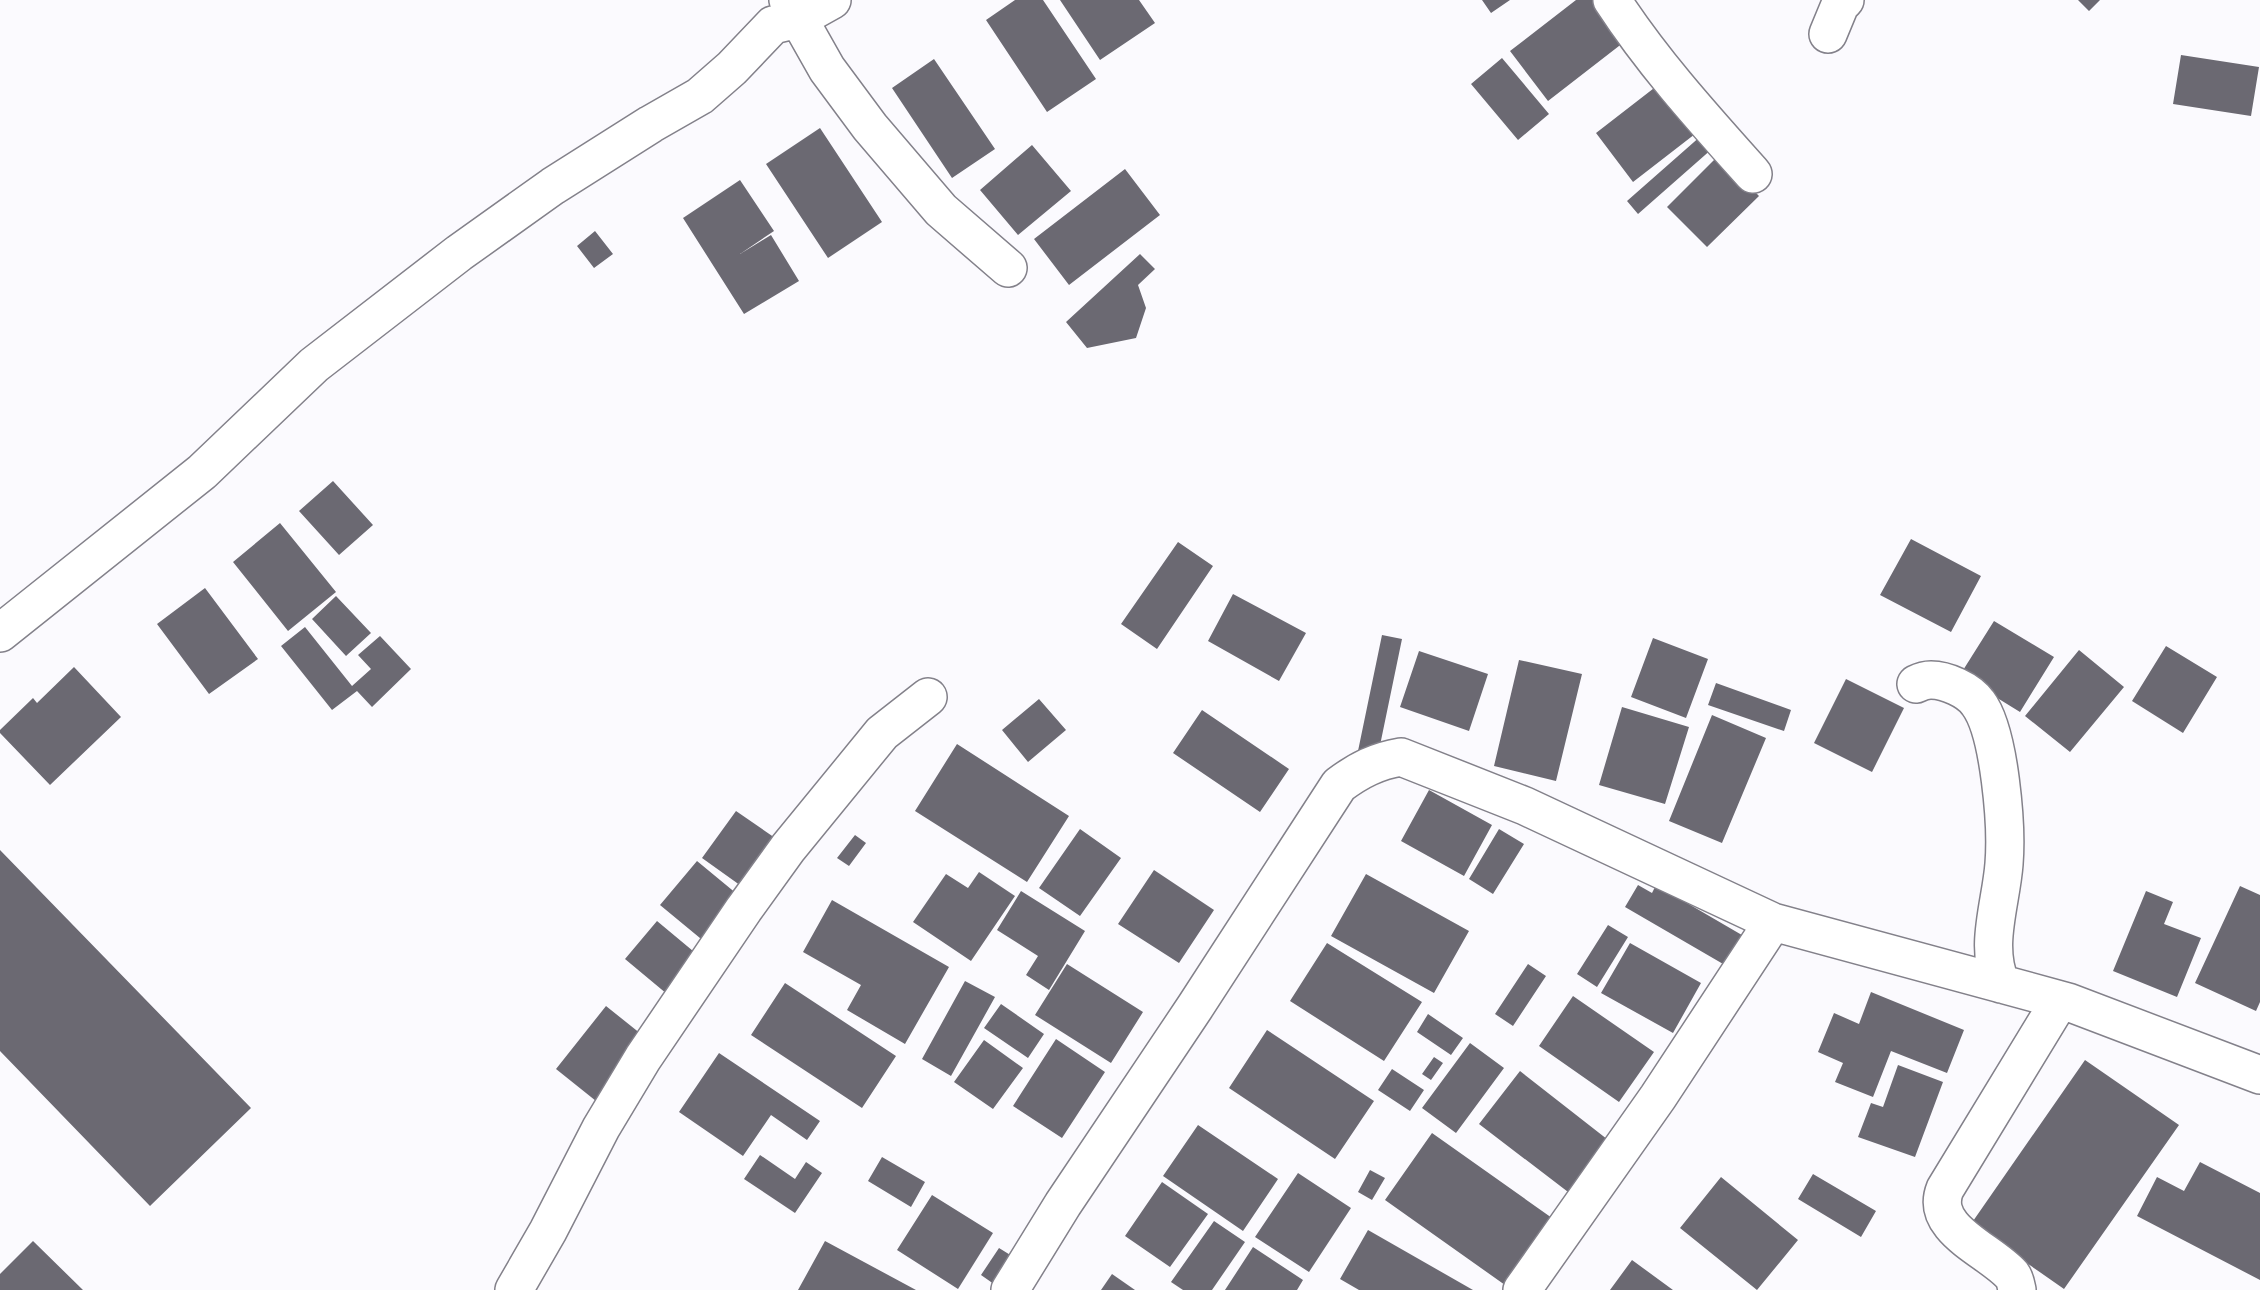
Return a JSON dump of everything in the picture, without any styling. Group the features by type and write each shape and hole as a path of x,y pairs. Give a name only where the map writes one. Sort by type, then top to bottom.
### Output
{"street":[{"path":"0,633 202,472 314,365 459,253 553,186 700,96 793,9 832,0"},
{"path":"1612,0 1634,35 1689,103 1753,173"},
{"path":"1828,34 1840,5 1845,0"},
{"path":"793,9 827,69 870,127 941,209 1007,268"},
{"path":"1916,684 1931,680 1968,692 1983,711 1994,743 2003,809 2004,862 1993,942 1995,970 2001,984"},
{"path":"514,1290 601,1128 643,1058 744,909 805,826 883,733 928,697"},
{"path":"1010,1290 1063,1204 1339,785 1356,772 1380,761 1401,757 1525,806 1773,922 2060,1000 2260,1075"},
{"path":"1522,1290 1658,1097 1773,922"},
{"path":"2017,1290 2014,1276 1953,1227 1944,1216 1940,1200 2060,1000"}],"building":[{"path":"1015,0 1043,0 1096,79 1047,112 986,20"},
{"path":"1060,0 1139,0 1155,23 1100,60"},
{"path":"1482,0 1510,0 1491,13"},
{"path":"1576,0 1598,0 1628,39 1548,101 1510,51"},
{"path":"2078,0 2100,0 2089,11"},
{"path":"2181,55 2259,67 2251,116 2173,104"},
{"path":"1502,58 1549,114 1518,140 1471,84"},
{"path":"934,59 995,149 952,178 892,88"},
{"path":"1658,85 1695,134 1633,182 1596,133"},
{"path":"820,128 882,222 828,258 766,164"},
{"path":"1702,135 1713,148 1638,214 1627,201"},
{"path":"1032,145 1071,191 1018,235 980,190"},
{"path":"1719,155 1759,196 1707,247 1667,207"},
{"path":"1125,169 1160,215 1069,285 1034,239"},
{"path":"740,180 774,231 740,254 771,235 799,281 744,314 683,218"},
{"path":"595,231 613,254 594,268 577,246"},
{"path":"1140,254 1155,269 1138,285 1146,308 1136,338 1087,348 1066,322"},
{"path":"333,481 373,525 339,555 299,511"},
{"path":"280,523 336,592 288,631 233,562"},
{"path":"1911,539 1981,576 1951,632 1880,595"},
{"path":"1178,542 1213,566 1157,649 1121,624"},
{"path":"205,588 258,659 209,694 157,624"},
{"path":"1233,594 1306,633 1279,681 1208,641"},
{"path":"336,596 371,633 346,656 312,619"},
{"path":"1994,621 2054,657 2020,712 1960,675"},
{"path":"305,627 352,686 371,669 358,655 380,636 411,669 372,707 357,691 332,710 281,646"},
{"path":"1382,635 1402,639 1378,755 1358,751"},
{"path":"1653,638 1708,659 1686,718 1631,697"},
{"path":"2166,646 2217,677 2183,733 2132,701"},
{"path":"2079,650 2124,687 2070,752 2025,716"},
{"path":"1419,651 1488,674 1469,731 1400,707"},
{"path":"1519,660 1582,674 1556,781 1494,766"},
{"path":"74,667 121,717 50,785 0,730 33,698 37,703"},
{"path":"1846,679 1904,708 1872,772 1814,743"},
{"path":"1716,683 1791,710 1784,731 1708,705"},
{"path":"1039,699 1066,730 1028,762 1002,730"},
{"path":"1622,707 1689,727 1665,804 1599,785"},
{"path":"1202,710 1289,769 1260,812 1173,753"},
{"path":"1712,715 1766,738 1722,843 1669,821"},
{"path":"957,744 1069,816 1027,882 915,811"},
{"path":"1429,790 1492,825 1464,876 1401,841"},
{"path":"736,811 778,840 744,888 702,858"},
{"path":"1080,829 1121,858 1080,916 1039,888"},
{"path":"1499,829 1524,844 1493,894 1469,879"},
{"path":"855,835 866,843 849,866 837,858"},
{"path":"0,850 251,1108 150,1206 0,1051"},
{"path":"697,861 743,899 706,943 660,905"},
{"path":"1154,870 1214,910 1179,963 1118,924"},
{"path":"979,872 1015,896 971,961 913,922 946,874 968,888"},
{"path":"1366,874 1469,931 1434,993 1331,936"},
{"path":"1638,885 1652,893 1656,885 1747,938 1730,968 1625,907"},
{"path":"2240,886 2260,895 2260,1002 2256,1011 2195,983"},
{"path":"1021,891 1085,931 1049,990 1026,975 1038,956 997,930"},
{"path":"2146,891 2173,902 2164,924 2201,938 2177,997 2113,971"},
{"path":"832,900 949,967 905,1044 847,1010 861,985 803,952"},
{"path":"657,921 699,956 667,994 625,959"},
{"path":"1608,925 1628,937 1597,987 1577,974"},
{"path":"1327,943 1422,1002 1384,1061 1290,1001"},
{"path":"1630,943 1701,983 1673,1033 1601,993"},
{"path":"1067,964 1143,1012 1111,1063 1035,1015"},
{"path":"1528,964 1546,976 1513,1026 1495,1014"},
{"path":"965,981 995,997 951,1076 922,1059"},
{"path":"785,983 896,1056 862,1108 751,1035"},
{"path":"1871,992 1964,1030 1947,1073 1891,1051 1873,1097 1835,1082 1843,1063 1818,1052 1834,1013 1859,1024"},
{"path":"1573,996 1654,1052 1619,1102 1539,1046"},
{"path":"1001,1004 1044,1034 1028,1058 984,1028"},
{"path":"606,1006 656,1046 606,1109 556,1069"},
{"path":"1428,1014 1463,1038 1451,1055 1417,1032"},
{"path":"1267,1030 1374,1101 1335,1159 1229,1088"},
{"path":"1056,1039 1105,1072 1062,1138 1013,1106"},
{"path":"984,1040 1023,1068 993,1109 954,1082"},
{"path":"1470,1043 1504,1068 1456,1133 1422,1108"},
{"path":"719,1053 820,1121 807,1140 771,1115 743,1156 679,1112"},
{"path":"1434,1057 1443,1063 1431,1080 1422,1074"},
{"path":"2085,1060 2179,1125 2064,1289 1971,1224"},
{"path":"1898,1065 1943,1082 1915,1157 1858,1137 1871,1103 1883,1107"},
{"path":"1392,1069 1424,1090 1410,1111 1378,1090"},
{"path":"1520,1071 1612,1143 1572,1195 1479,1124"},
{"path":"1198,1125 1278,1179 1243,1231 1163,1176"},
{"path":"1432,1133 1552,1218 1505,1285 1385,1200"},
{"path":"760,1155 795,1179 806,1162 822,1173 795,1213 744,1179"},
{"path":"882,1157 925,1182 911,1207 868,1181"},
{"path":"2200,1162 2260,1193 2260,1280 2137,1216 2157,1177 2184,1191"},
{"path":"1370,1170 1385,1178 1372,1200 1358,1192"},
{"path":"1298,1173 1351,1208 1309,1272 1255,1237"},
{"path":"1813,1174 1876,1211 1861,1237 1798,1199"},
{"path":"1721,1177 1798,1240 1757,1290 1680,1228"},
{"path":"1162,1182 1208,1214 1170,1267 1125,1236"},
{"path":"932,1195 993,1233 958,1289 897,1250"},
{"path":"1214,1221 1245,1242 1212,1290 1183,1290 1171,1282"},
{"path":"1368,1230 1473,1290 1359,1290 1340,1279"},
{"path":"33,1241 83,1290 0,1290 0,1274"},
{"path":"825,1241 916,1290 798,1290"},
{"path":"1253,1247 1303,1280 1297,1290 1225,1290"},
{"path":"999,1248 1020,1261 1001,1289 981,1275"},
{"path":"1632,1260 1673,1290 1610,1290"},
{"path":"1112,1274 1135,1290 1101,1290"}]}
